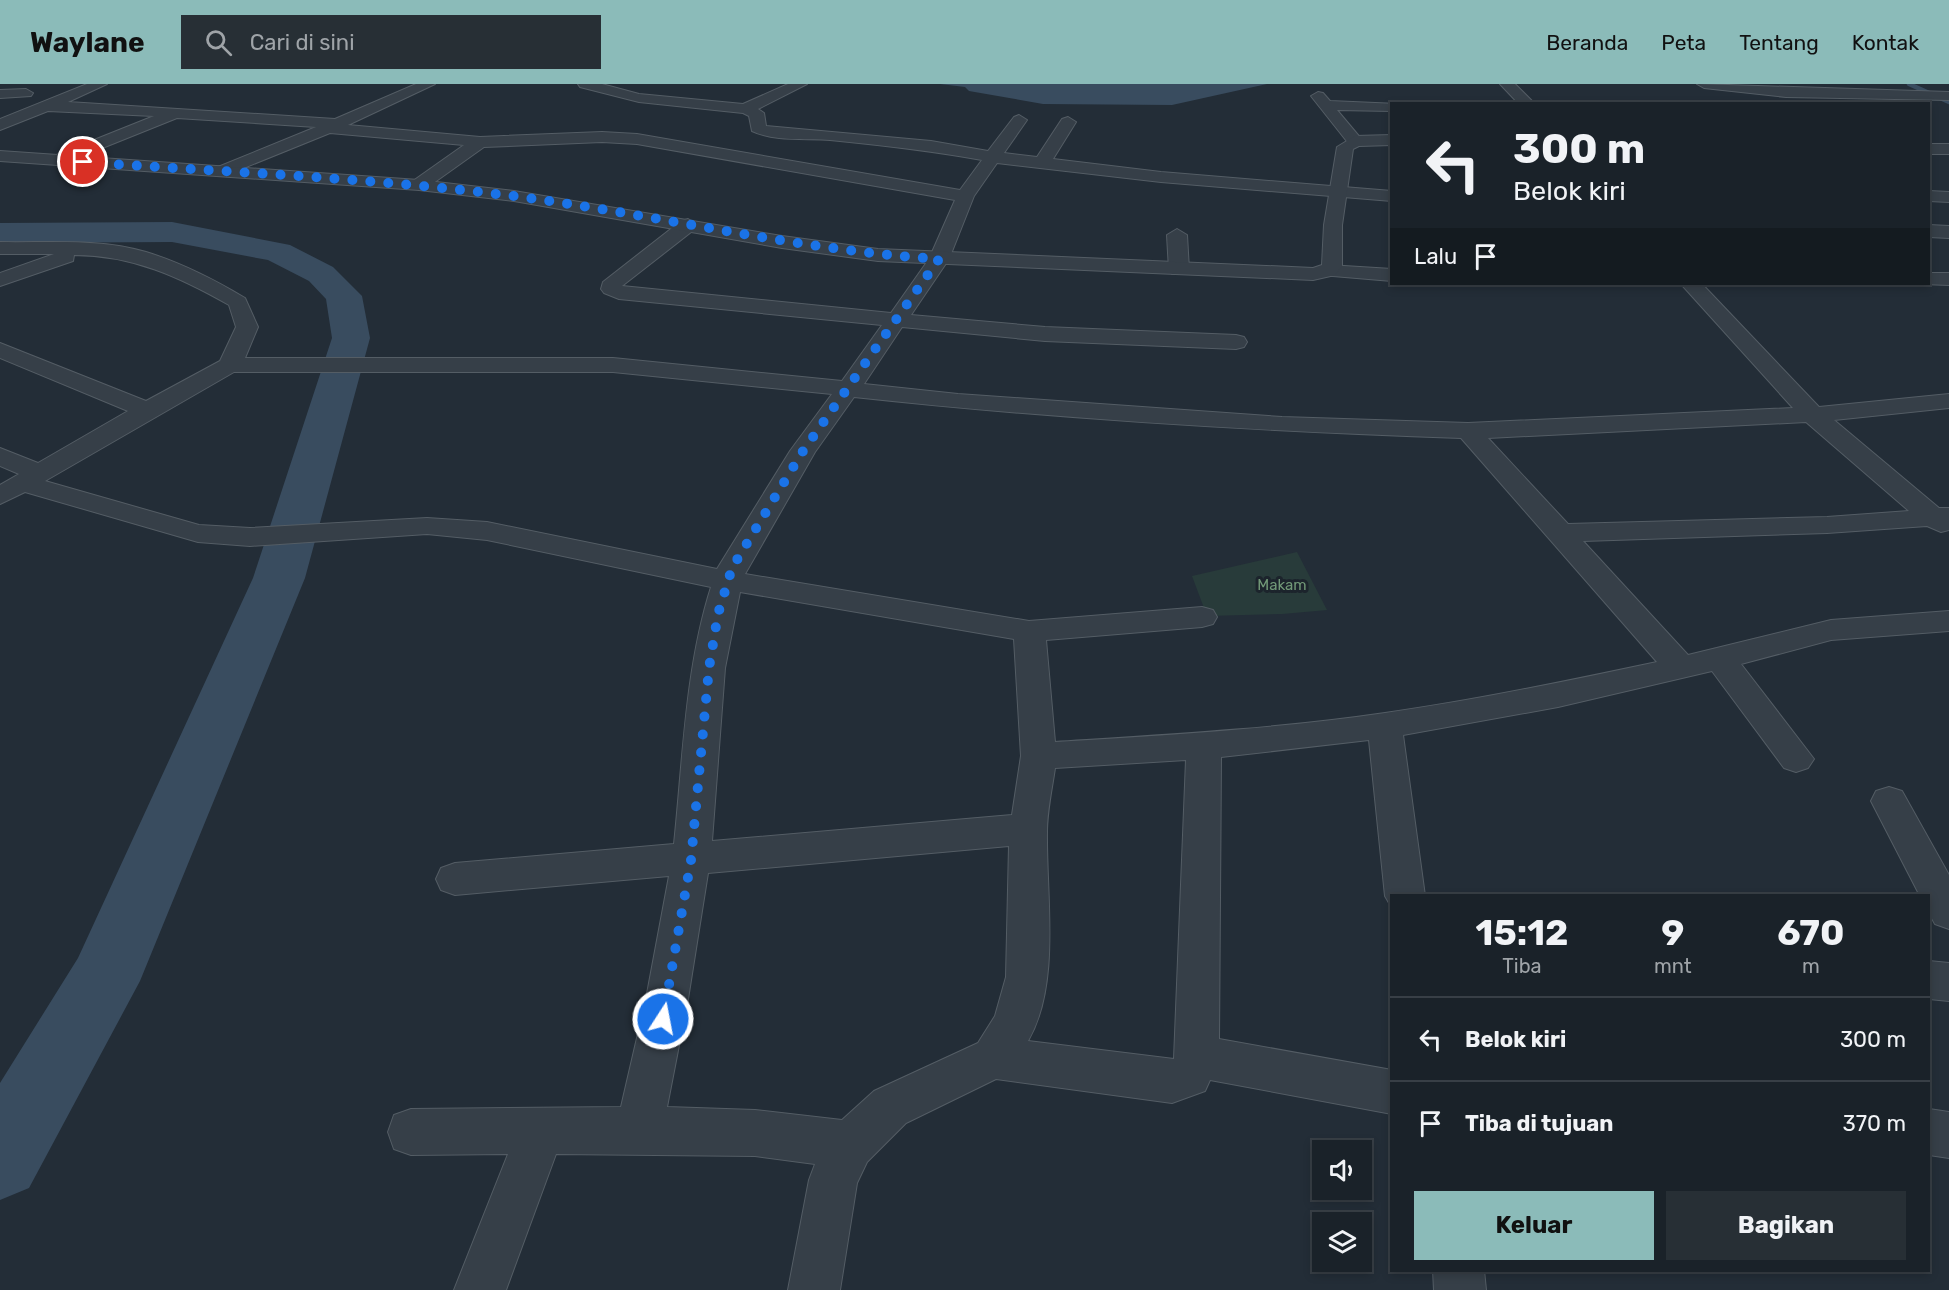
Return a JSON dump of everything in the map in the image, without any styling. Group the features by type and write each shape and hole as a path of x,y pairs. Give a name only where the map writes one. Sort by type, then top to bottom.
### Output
{"street":[{"path":"0,126 100,84"},
{"path":"224,171 428,84"},
{"path":"585,84 639,98 745,109 756,113 758,128 767,132 827,135 931,146 991,158 1161,177 1390,196"},
{"path":"745,109 800,84"},
{"path":"1507,84 1526,102"},
{"path":"1704,84 1786,93 1939,96"},
{"path":"1770,84 1805,102"},
{"path":"762,86 784,91"},
{"path":"0,94 26,93"},
{"path":"1355,141 1322,100 1390,106"},
{"path":"48,106 175,112 480,142 602,137 637,139 965,196"},
{"path":"60,160 175,112"},
{"path":"639,1130 667,999 691,860 709,668 718,614 732,568 803,451 939,259 965,196 1019,120"},
{"path":"1042,163 1068,122"},
{"path":"1328,272 1332,266 1337,193 1345,147 1355,141 1390,140"},
{"path":"418,185 480,142"},
{"path":"1930,149 1949,149"},
{"path":"0,156 418,185 514,196 878,255 1179,270 1390,275"},
{"path":"1930,196 1949,196"},
{"path":"688,225 613,282 611,289 619,293 1045,334 1236,342"},
{"path":"1930,231 1949,232"},
{"path":"1177,234 1179,270"},
{"path":"0,248 89,249 139,256 195,277 238,302 247,327 230,365"},
{"path":"0,280 89,249"},
{"path":"1930,279 1949,279"},
{"path":"1692,285 1813,415 1943,521"},
{"path":"0,350 147,410"},
{"path":"20,484 230,365 613,365 958,401 1282,424 1468,431 1813,415 1949,401"},
{"path":"1468,431 1681,668"},
{"path":"0,456 20,484 198,533 250,537 427,526 487,531 728,581 1029,631 1202,617"},
{"path":"1562,533 1943,521"},
{"path":"1039,756 1204,746 1384,726 1558,695 1681,668 1831,630 1949,621"},
{"path":"994,1059 1015,1023 1027,977 1028,829 1039,756 1029,631"},
{"path":"1719,658 1796,759"},
{"path":"1384,726 1405,894"},
{"path":"814,1290 833,1180 850,1145 890,1107 994,1059 1172,1082 1189,1076 1197,1056 1204,746"},
{"path":"1889,801 1949,912"},
{"path":"455,879 1028,829"},
{"path":"1930,980 1949,982"},
{"path":"1197,1056 1390,1092"},
{"path":"480,1290 541,1130"},
{"path":"411,1132 639,1130 755,1132 850,1145"},
{"path":"1458,1272 1460,1290"}],"green space":[{"name":"Makam","path":"1297,552 1327,610 1207,616 1192,576"}],"water":[{"path":"940,84 1267,84 1172,105 1043,104 969,91 965,87"}],"waterway":[{"path":"1909,84 1949,102"},
{"path":"0,233 172,232 278,252 321,274 344,296 351,338 279,578 104,981 0,1159"}],"route":[{"path":"83,162 418,185 514,196 782,242 878,255 939,259 803,451 732,568 718,614 709,668 691,860 663,1019"}]}
